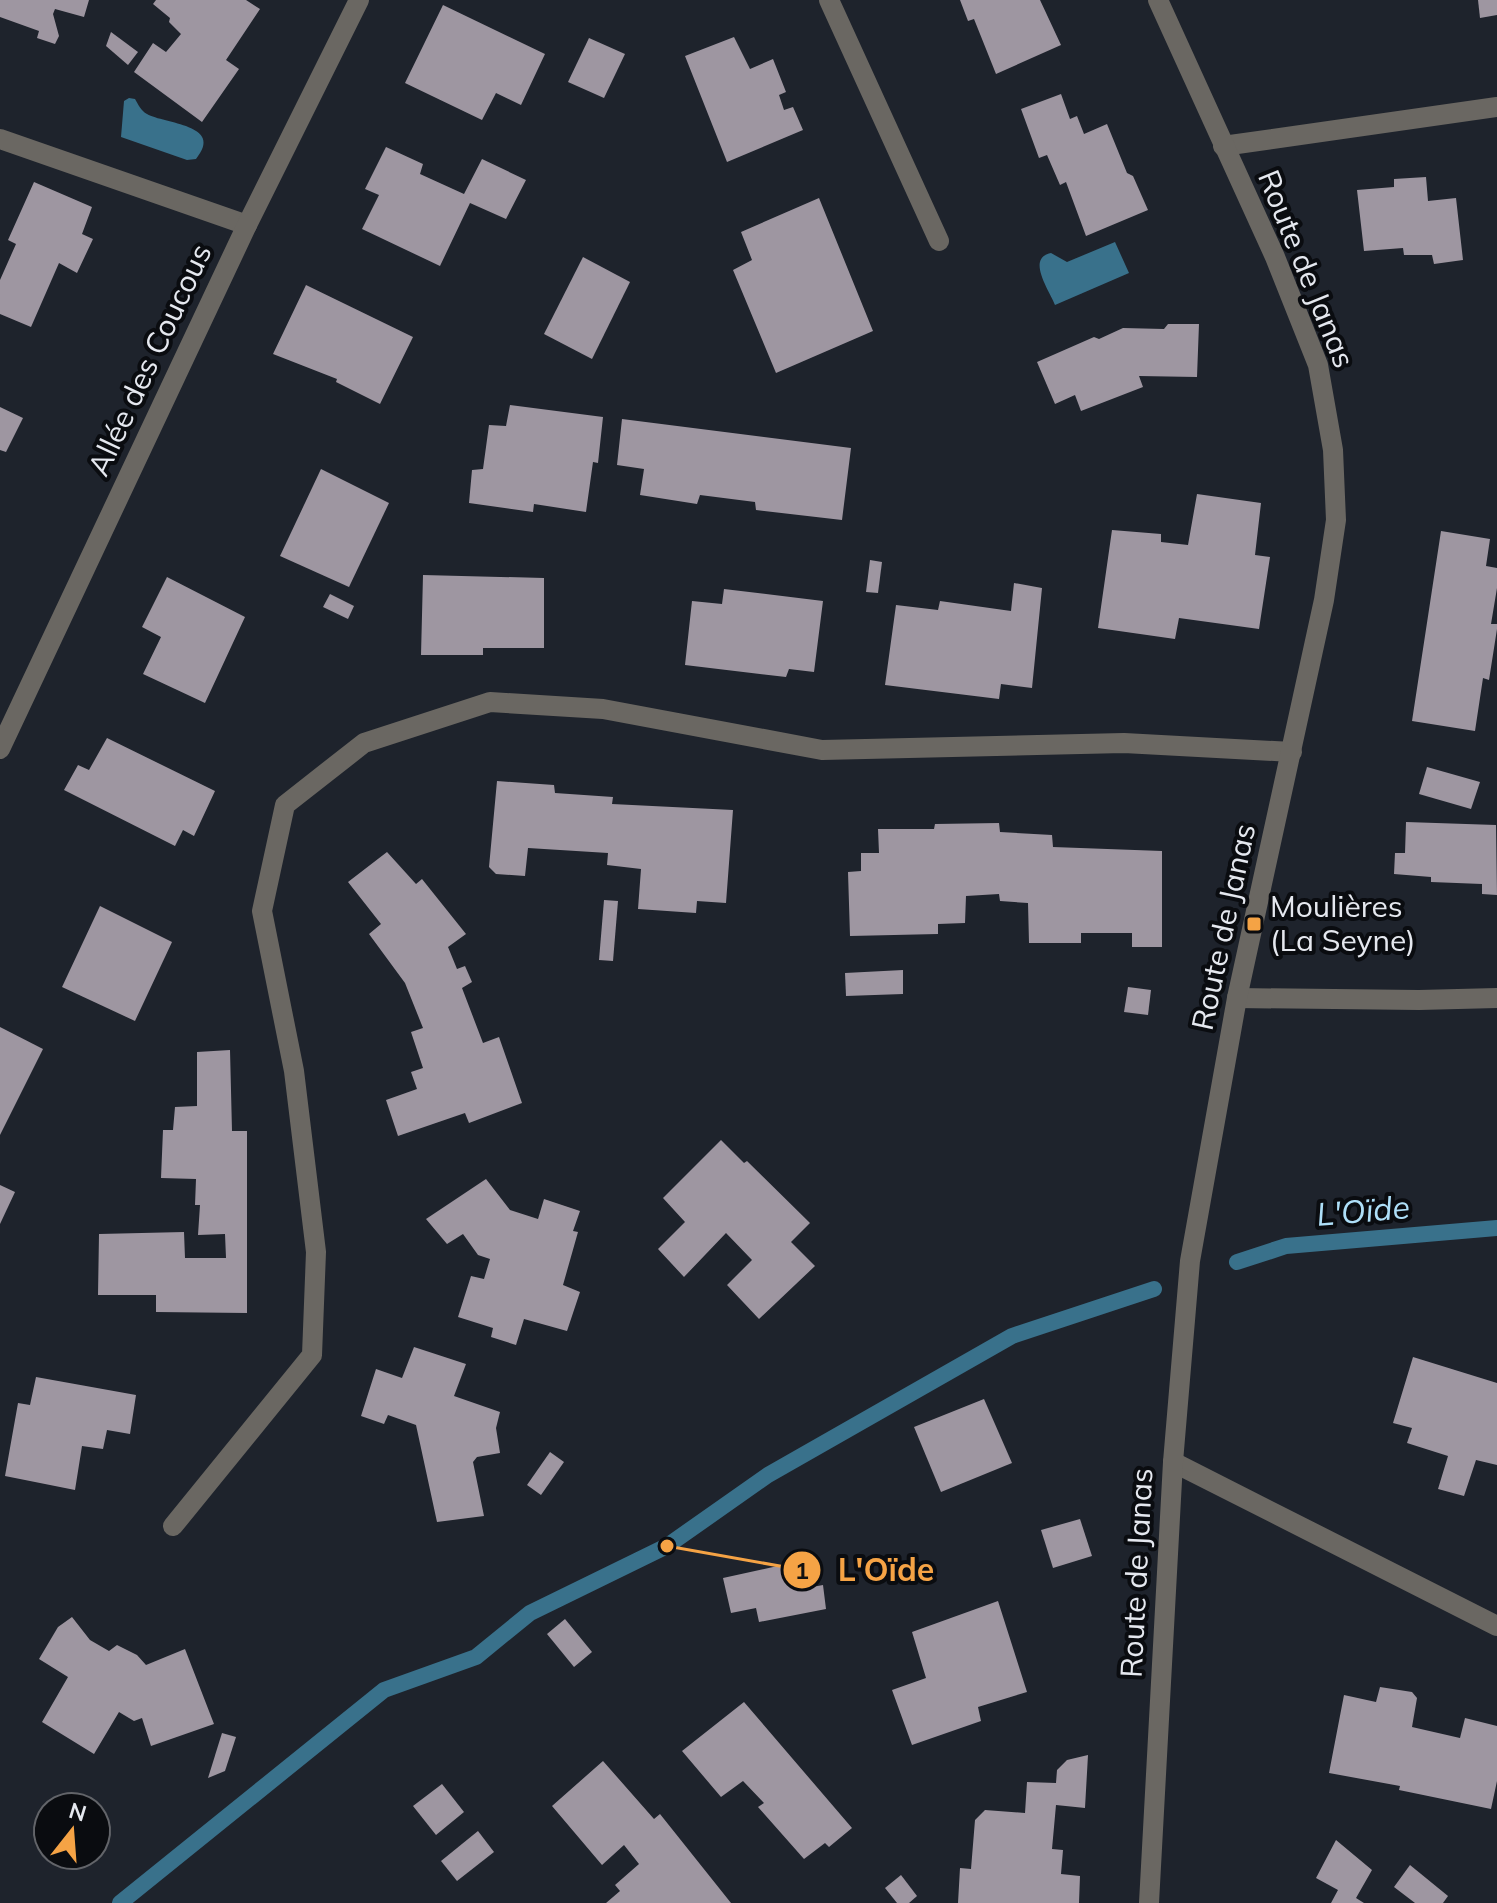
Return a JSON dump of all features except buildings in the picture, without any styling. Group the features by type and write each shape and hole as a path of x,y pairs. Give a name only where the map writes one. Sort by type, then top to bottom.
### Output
{"street":[{"name":"Allée des Coucous","path":"0,749 247,225 359,0"},
{"path":"829,0 939,241"},
{"name":"Route de Janas","path":"1149,1903 1173,1462 1190,1261 1237,998 1324,600 1336,520 1333,450 1318,365 1275,257 1158,0"},
{"path":"1223,146 1497,107"},
{"path":"0,139 247,225"},
{"path":"173,1526 312,1355 316,1252 294,1071 262,911 285,805 364,743 490,702 603,709 822,750 1124,743 1292,752"},
{"path":"1237,998 1497,998"},
{"path":"1173,1462 1497,1626"}],"water":[{"path":"135,99 147,114 198,132 203,139 203,147 196,159 187,160 121,137 124,101"},
{"path":"1115,242 1129,273 1055,305 1041,275 1040,261 1044,256 1051,253 1067,262"}],"waterway":[{"name":"L'Oïde","path":"1237,1262 1286,1246 1497,1228"},
{"name":"L'Oïde","path":"120,1903 384,1690 476,1657 530,1613 667,1546 768,1475 1012,1336 1154,1289"}],"place":[{"name":"Moulières (La Seyne)","path":"1254,924"},
{"name":"L'Oïde","path":"667,1546"}]}
